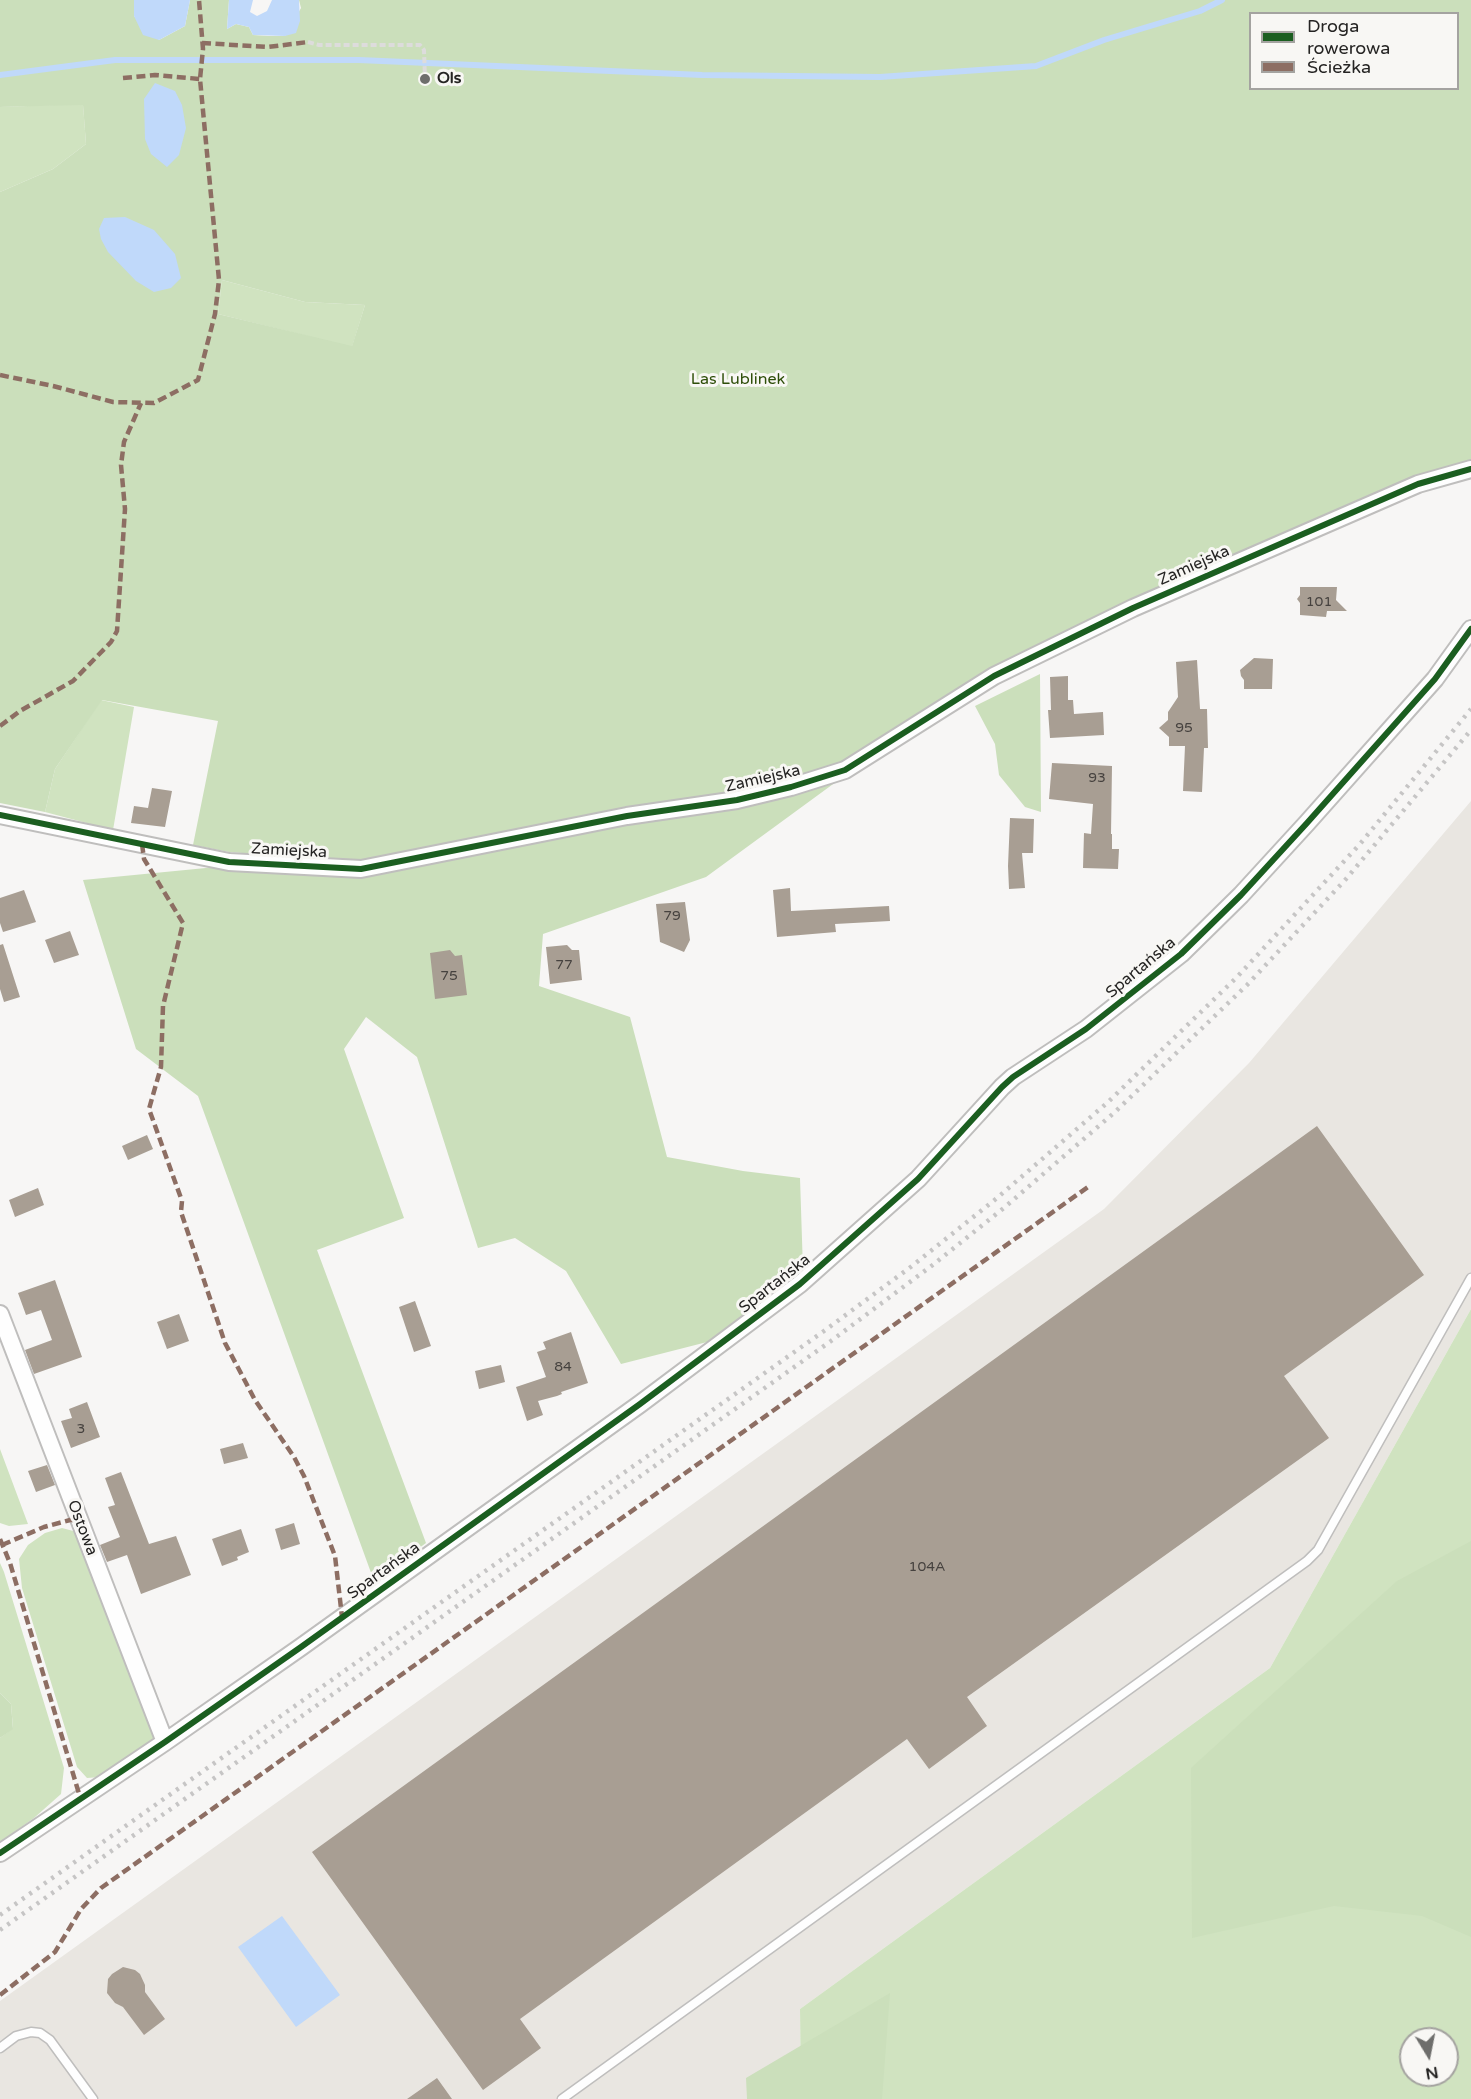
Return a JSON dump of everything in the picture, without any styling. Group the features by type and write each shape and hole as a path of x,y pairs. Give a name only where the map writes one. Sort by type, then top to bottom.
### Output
{"street":[{"name":"Zamiejska","path":"0,815 229,862 361,869 616,818 737,800 791,787 845,770 994,676 1132,608 1418,484 1471,469"},
{"name":"Spartańska","path":"0,1853 165,1742 640,1404 800,1284 918,1179 1007,1082 1086,1029 1167,966 1196,939 1241,895 1315,815 1435,679 1471,628"},
{"name":"Ostowa","path":"0,1314 165,1742"}],"lane":[{"path":"562,2099 1307,1561 1318,1550 1471,1278"},
{"path":"0,2048 16,2036 40,2032 50,2040 93,2099"}],"path":[{"path":"308,42 319,45 420,45 424,50 425,79"}],"shaded area":[{"path":"1471,801 1471,1309 1270,1668 800,2009 801,2099 0,2099 0,2001 1104,1209 1249,1063"}],"green space":[{"name":"Las Lublinek","path":"0,0 134,0 134,16 159,40 185,26 190,0 229,0 227,29 236,24 249,27 253,35 285,36 301,8 299,0 1471,0 1471,463 990,670 841,765 738,796 362,862 229,852 193,845 218,721 102,700 55,769 45,812 0,803 0,192 53,169 86,144 83,105 0,107","holes":["222,280 305,302 365,305 352,346 218,314"]},
{"path":"83,104 86,144 53,169 0,192 0,107"},
{"path":"222,280 305,302 365,305 352,347 218,314"},
{"path":"1040,674 1041,812 1025,807 999,775 995,744 975,706"},
{"path":"101,700 134,707 113,830 45,812 55,769"},
{"path":"840,779 706,877 543,934 539,986 630,1017 667,1157 743,1171 800,1178 803,1270 711,1341 621,1364 566,1271 515,1238 478,1248 417,1057 366,1017 344,1049 404,1218 317,1250 426,1543 374,1581 198,1096 136,1049 83,880 216,867 362,875"},
{"path":"1471,1309 1471,2099 801,2099 800,2009 1270,1668"},
{"path":"0,1449 28,1524 9,1526 0,1523"},
{"path":"62,1528 77,1532 152,1728 154,1740 101,1777 87,1778 77,1767 22,1588 19,1559 28,1545 45,1533"},
{"path":"1471,1541 1471,1937 1422,1916 1334,1906 1192,1938 1191,1768 1397,1581"},
{"path":"0,1563 64,1768 61,1794 34,1818 0,1842 0,1738 13,1728 11,1704 0,1693"},
{"path":"0,1693 11,1704 13,1729 0,1738"},
{"path":"890,1993 882,2099 747,2099 746,2078"}],"water":[{"path":"134,0 190,0 185,26 159,40 143,35 134,16"},
{"path":"229,0 253,0 250,12 257,16 267,11 272,0 299,0 300,21 296,33 285,36 253,35 249,27 236,24 227,29"},
{"path":"155,83 175,91 182,105 186,128 179,155 167,167 151,154 145,139 144,99"},
{"path":"125,217 154,230 175,254 181,278 171,288 154,292 136,281 108,252 99,229 104,218"},
{"path":"282,1916 340,1995 296,2027 238,1947"}],"building":[{"path":"1300,587 1337,587 1336,600 1347,611 1327,611 1326,617 1300,615 1300,603 1297,599 1300,595"},
{"path":"1254,658 1273,659 1272,689 1244,689 1244,680 1240,670"},
{"path":"1197,660 1200,709 1207,709 1208,748 1204,748 1202,792 1183,791 1185,746 1169,746 1169,737 1159,728 1168,720 1168,712 1178,697 1176,662"},
{"path":"1068,676 1068,700 1073,700 1074,714 1103,712 1104,735 1050,738 1048,710 1051,710 1050,677"},
{"path":"1052,763 1112,766 1111,834 1112,849 1119,849 1118,869 1083,868 1084,833 1091,834 1093,804 1049,799"},
{"path":"152,788 172,791 165,827 131,823 134,806 148,808"},
{"path":"1010,818 1034,819 1033,853 1022,853 1025,888 1009,889"},
{"path":"790,888 791,911 889,906 890,921 835,924 836,932 777,937 773,890"},
{"path":"24,890 36,922 3,932 0,923 0,898"},
{"path":"685,902 690,940 684,952 660,942 656,904"},
{"path":"70,931 79,955 54,963 45,940"},
{"path":"3,944 20,997 4,1002 0,989 0,945"},
{"path":"567,945 572,950 579,950 582,980 550,984 546,947"},
{"path":"450,950 455,956 462,955 467,995 435,999 430,953"},
{"path":"1317,1126 1424,1275 1284,1376 1329,1438 967,1697 987,1726 929,1769 907,1739 520,2019 541,2048 483,2090 312,1852"},
{"path":"147,1135 153,1149 128,1160 122,1146"},
{"path":"38,1188 44,1205 15,1217 9,1200"},
{"path":"55,1280 82,1357 34,1374 25,1350 52,1340 41,1310 26,1315 18,1293"},
{"path":"415,1301 431,1346 414,1352 399,1307"},
{"path":"179,1314 189,1341 167,1349 157,1322"},
{"path":"571,1332 588,1383 538,1401 543,1415 527,1421 516,1387 546,1377 537,1352 546,1349 543,1342"},
{"path":"501,1365 505,1382 479,1389 475,1371"},
{"path":"87,1402 100,1437 71,1448 61,1421 72,1418 69,1409"},
{"path":"243,1443 248,1458 224,1464 220,1449"},
{"path":"47,1465 55,1485 36,1492 28,1471"},
{"path":"121,1472 149,1544 176,1536 191,1575 141,1594 127,1555 107,1562 100,1545 120,1537 108,1507 115,1505 105,1478"},
{"path":"294,1523 300,1544 281,1550 275,1529"},
{"path":"241,1529 249,1552 237,1557 238,1560 222,1566 212,1539"},
{"path":"123,1967 140,1974 145,1985 145,1992 165,2019 144,2035 123,2007 115,2003 107,1993 108,1979"},
{"path":"437,2078 452,2099 407,2099"}],"waterway":[{"path":"0,75 115,60 359,60 702,75 880,77 1036,66 1104,40 1200,11 1222,0"}],"railway":[{"path":"0,1915 824,1331 912,1266 997,1198 1107,1103 1237,977 1360,844 1471,709"},
{"path":"0,1930 831,1341 934,1264 1005,1207 1115,1112 1247,985 1346,879 1471,730"}],"marked path":[{"path":"0,375 113,402 154,403 198,380 215,314 219,280 200,79 203,49 199,0"},
{"path":"202,43 268,47 308,42"},
{"path":"123,78 155,75 200,79"},
{"path":"0,726 20,711 73,681 111,642 117,631 125,509 121,465 124,442 141,403"},
{"path":"142,844 144,859 183,923 163,1006 161,1067 149,1109 182,1201 181,1212 225,1343 255,1400 294,1457 304,1476 335,1556 342,1617"},
{"path":"0,1995 55,1952 81,1909 101,1888 1088,1187"},
{"path":"2,1545 44,1527 79,1520"},
{"path":"0,1539 10,1563 80,1797"}],"cycle path":[{"path":"0,815 229,862 361,869 627,816 737,800 791,787 845,770 994,676 1133,608 1418,484 1471,469"},
{"path":"0,1853 301,1647 640,1404 800,1284 918,1179 1013,1077 1086,1029 1181,954 1241,895 1307,823 1435,679 1471,629"}],"place":[{"name":"Ols","path":"425,79"}]}
